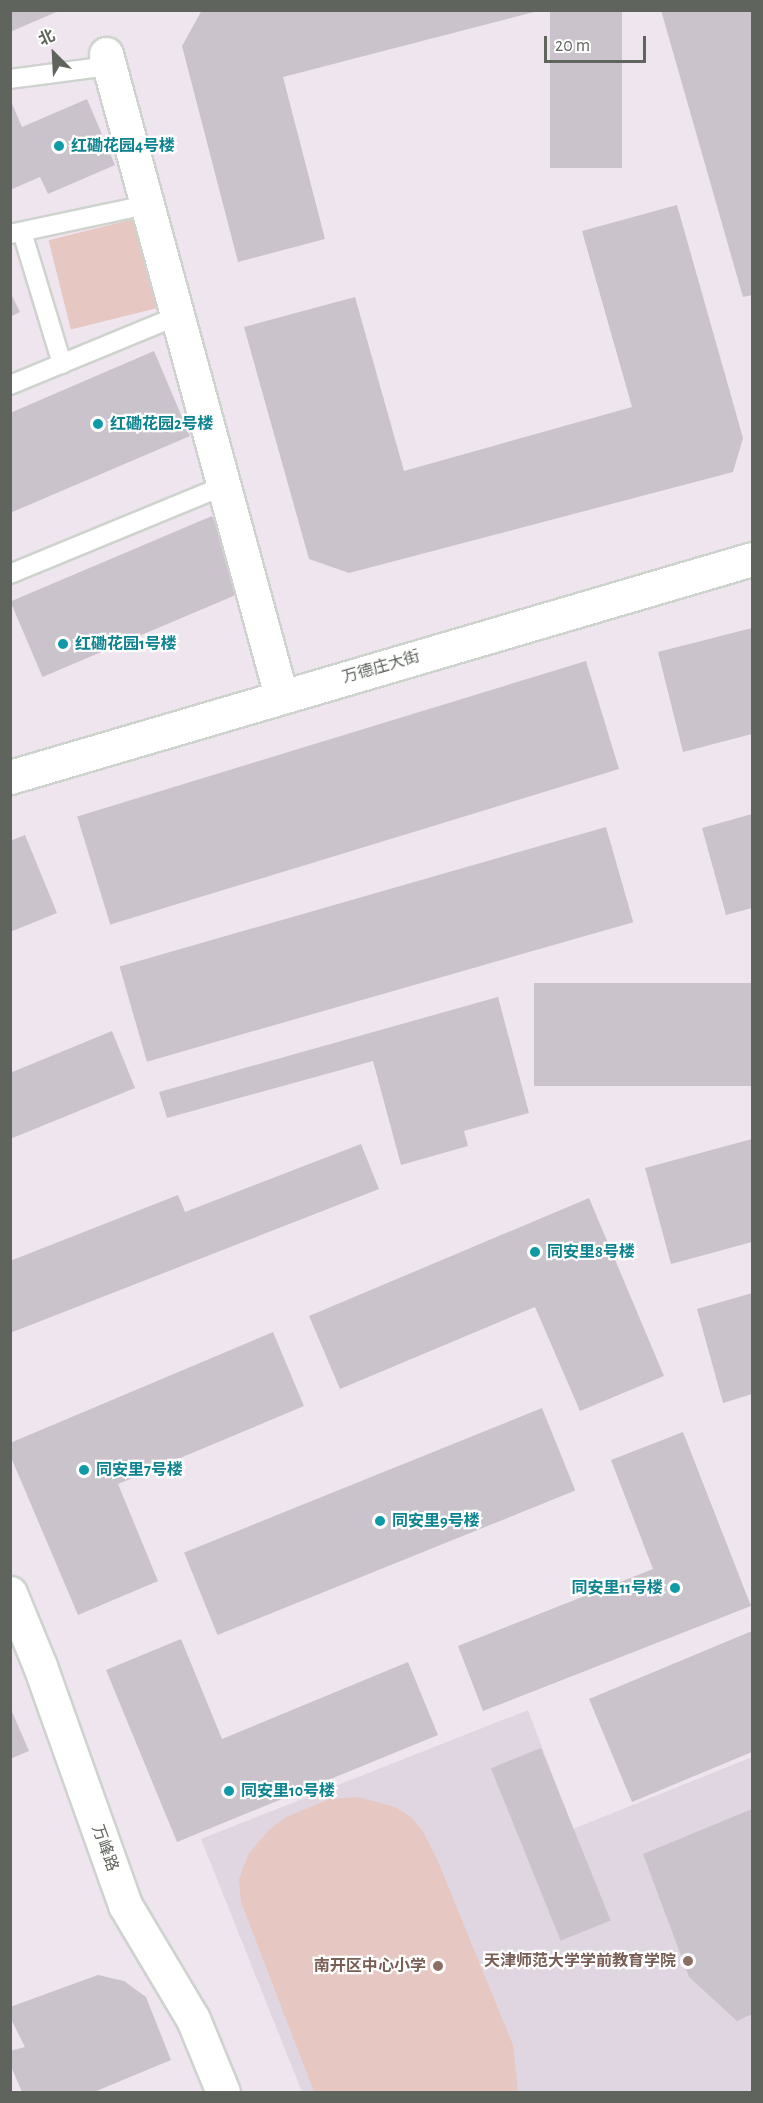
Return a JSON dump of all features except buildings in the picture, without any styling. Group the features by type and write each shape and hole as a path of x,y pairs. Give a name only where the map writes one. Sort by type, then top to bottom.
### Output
{"street":[{"path":"107,60 281,696"},
{"name":"万德庄大街","path":"10,777 753,559"},
{"name":"万峰路","path":"10,1593 40,1666 125,1905 193,2019 223,2092"}],"lane":[{"path":"10,79 107,60"},
{"path":"62,364 16,233 147,205"},
{"path":"10,385 177,316"},
{"path":"10,574 224,486"}],"shaded area":[{"path":"134,219 156,308 71,330 49,240"},
{"name":"南开区中心小学","path":"528,1710 573,1829 752,1757 752,2092 302,2092 201,1839"},
{"path":"358,1797 395,1807 411,1817 422,1830 437,1859 513,2045 518,2092 314,2092 241,1902 239,1879 249,1853 269,1830 286,1817 330,1799"}],"place":[{"name":"红磡花园4号楼","path":"59,146"},
{"name":"红磡花园2号楼","path":"98,424"},
{"name":"红磡花园1号楼","path":"63,644"},
{"name":"同安里8号楼","path":"535,1252"},
{"name":"同安里7号楼","path":"84,1470"},
{"name":"同安里9号楼","path":"380,1521"},
{"name":"同安里11号楼","path":"675,1588"},
{"name":"同安里10号楼","path":"229,1791"},
{"name":"天津师范大学学前教育学院","path":"688,1961"},
{"name":"南开区中心小学","path":"438,1966"}]}
